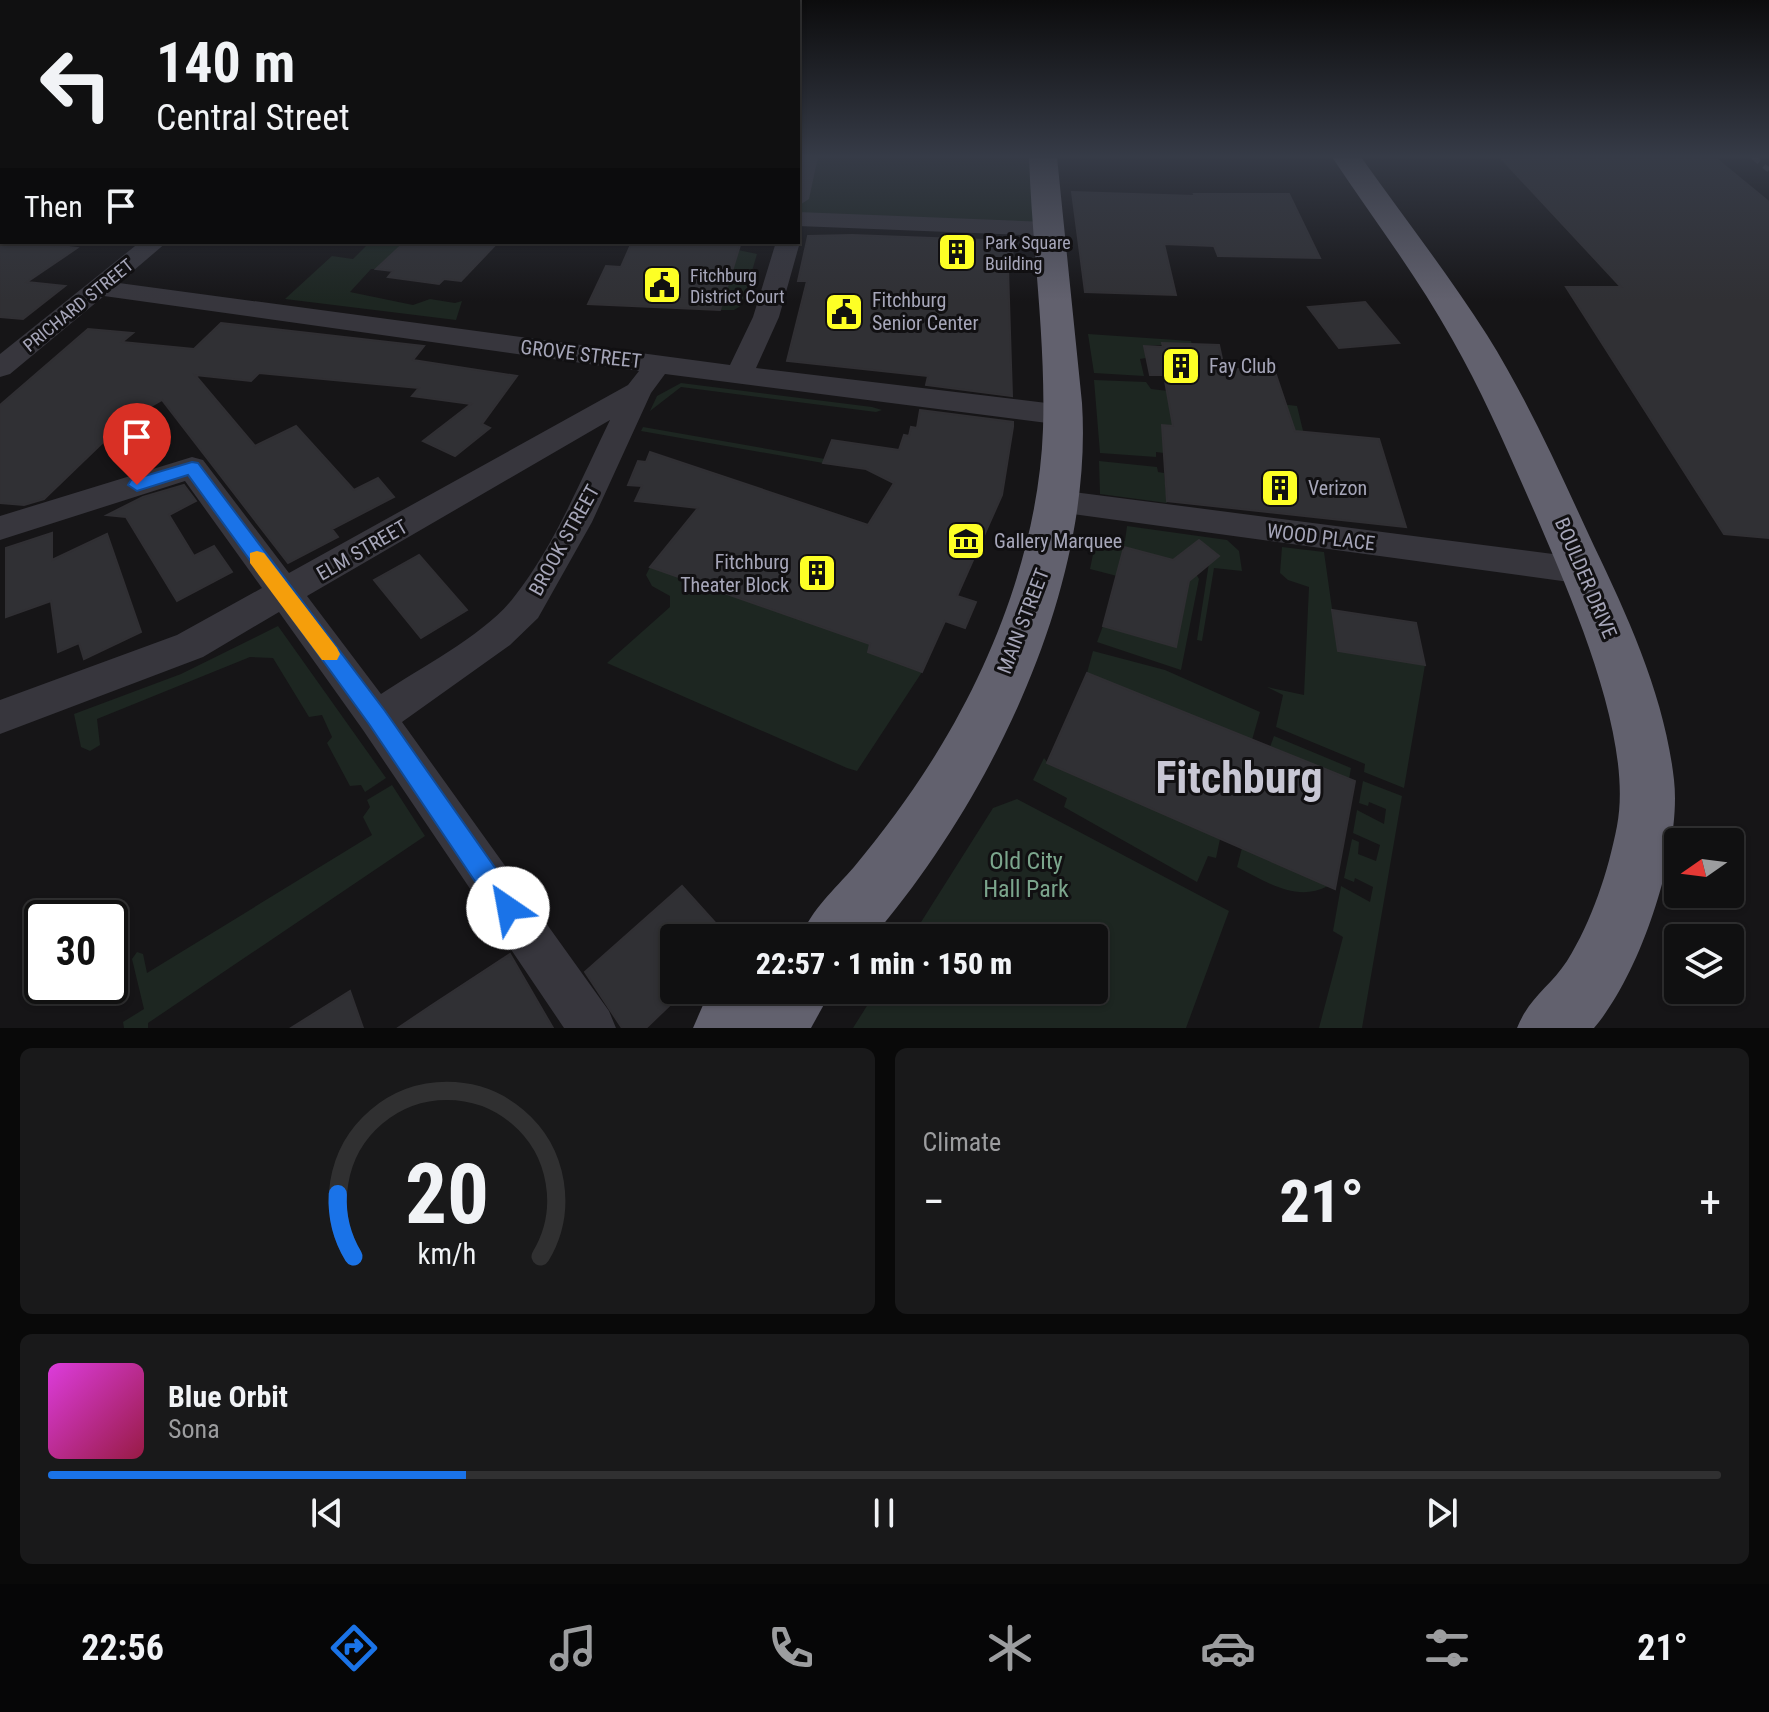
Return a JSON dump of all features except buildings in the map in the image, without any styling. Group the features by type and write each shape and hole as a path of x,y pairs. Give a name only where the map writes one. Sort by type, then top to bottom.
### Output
{"highway":[{"name":"MAIN STREET","path":"843,924 882,880 932,808 982,720 1027,622 1043,571 1058,501 1063,415 1046,205"},
{"name":"BOULDER DRIVE","path":"1379,205 1469,336 1510,410 1584,571 1617,654 1641,739 1647,782 1646,824 1636,872 1612,944 1588,986 1550,1028"},
{"path":"726,1028 751,1004"},
{"path":"770,1028 789,1004"},
{"path":"799,1028 807,1004"}],"street":[{"path":"800,219 1047,229"},
{"name":"PRICHARD STREET","path":"0,368 153,244"},
{"path":"739,374 766,317 787,244"},
{"name":"GROVE STREET","path":"99,288 1063,415"},
{"name":"ELM STREET","path":"0,717 190,646 638,391 659,364"},
{"name":"BROOK STREET","path":"377,718 497,635 526,608 576,522 638,391"},
{"path":"0,528 192,468 377,718 592,1028"},
{"name":"WOOD PLACE","path":"1058,501 1584,571"}],"green space":[{"path":"800,205 1046,205 1047,229 800,219"},
{"path":"403,244 376,269 371,269 350,292 413,305 430,299 455,303 462,301 456,320 285,299 332,256 353,259 366,246"},
{"path":"738,250 757,254 742,305 734,310 720,310"},
{"path":"1088,334 1191,341 1193,348 1181,348 1179,344 1144,346 1146,358 1140,359 1144,376 1094,373"},
{"path":"1094,380 1146,382 1151,389 1297,406 1305,439 1162,426 1164,453 1156,452 1156,457 1100,453"},
{"path":"681,383 882,410 876,412 681,387 650,411 657,396"},
{"path":"643,427 825,459 823,463 641,431"},
{"path":"1099,461 1157,467 1158,472 1164,473 1167,503 1100,494"},
{"path":"1127,526 1227,540 1239,551 1242,571 1214,568 1202,641 1197,640 1209,563 1218,555 1199,540 1173,560 1125,547 1117,576 1090,569 1097,535 1125,541"},
{"path":"1282,547 1324,552 1338,651 1425,665 1404,788 1364,772 1365,764 1276,727 1283,695 1267,687 1304,695 1309,587 1288,580 1280,573"},
{"path":"650,567 870,644 869,652 922,672 857,771 847,768 607,663 670,607 670,596 652,586 646,575"},
{"path":"1196,574 1199,579 1181,670 1097,642 1103,626 1176,647 1189,581"},
{"path":"278,626 386,778 365,792 361,785 350,786 327,743 332,737 322,715 309,717 273,658 250,657 97,719 100,745 90,751 81,747 74,714 181,674"},
{"path":"1093,651 1165,670 1260,712 1252,740 1087,673"},
{"path":"1274,736 1351,768 1349,779 1270,747"},
{"path":"1044,758 1048,763 1220,839 1216,858 1208,856 1197,882 1064,807 1067,798 1033,780"},
{"path":"1363,781 1402,796 1362,1028 1319,1028 1343,937 1333,931 1341,886 1370,902 1373,887 1355,878 1354,882 1344,878 1352,839 1359,842 1358,854 1376,861 1380,845 1353,833 1357,810 1384,824 1386,809 1369,802 1368,806 1359,803"},
{"path":"392,785 425,836 148,1023 148,1028 124,1028 123,1022 144,1009 132,959 137,952 143,954 147,973 372,835 363,817 370,807 367,800"},
{"name":"Old City Hall Park","path":"1017,799 1229,911 1186,1028 853,1028 868,1004 1108,1004 1108,924 920,924 993,808"},
{"path":"1242,848 1328,886 1304,892 1270,884 1237,867"}],"slow traffic":[{"path":"257,558 329,654"}],"place":[{"name":"Park Square Building","path":"957,252"},
{"name":"Fitchburg District Court","path":"662,285"},
{"name":"Fitchburg Senior Center","path":"844,312"},
{"name":"Fay Club","path":"1181,366"},
{"name":"Verizon","path":"1280,488"},
{"name":"Gallery Marquee","path":"966,541"},
{"name":"Fitchburg Theater Block","path":"817,573"}],"district":[{"name":"Fitchburg","path":"1239,778"}],"route":[{"path":"137,485 192,468 377,718 460,834 508,908"}]}
